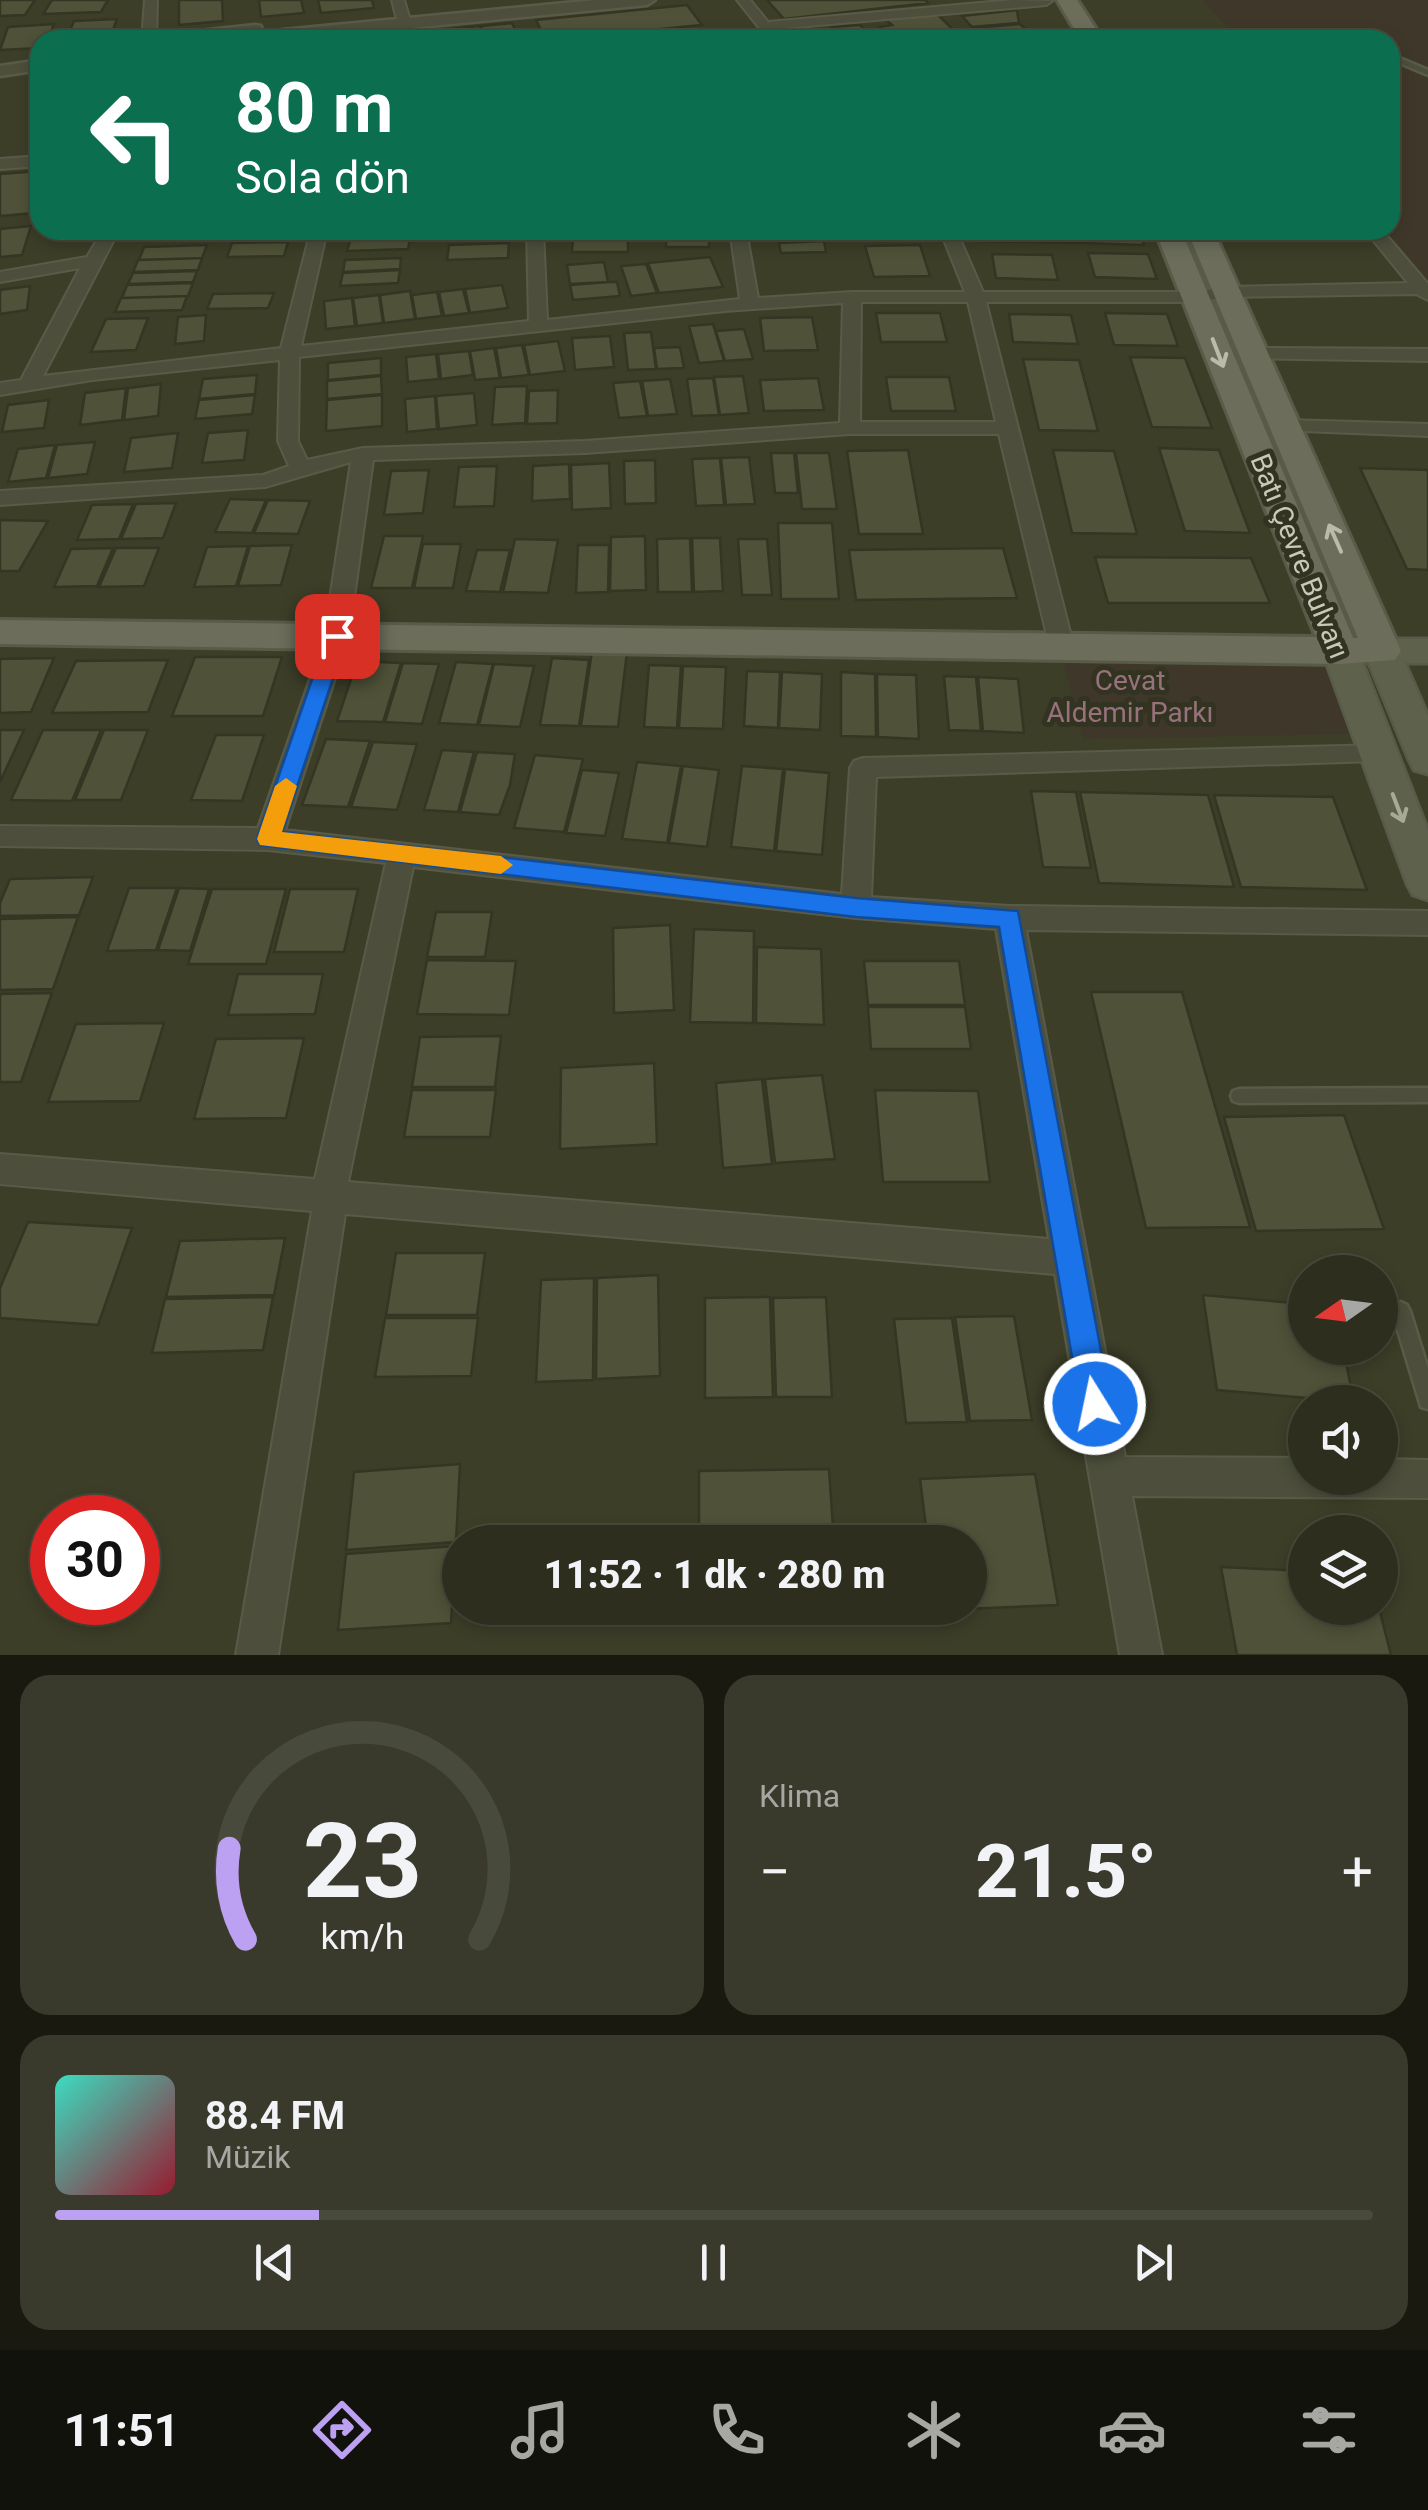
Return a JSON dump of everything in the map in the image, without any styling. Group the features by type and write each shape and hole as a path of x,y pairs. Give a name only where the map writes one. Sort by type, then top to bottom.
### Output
{"main road":[{"path":"1045,0 1070,30"},
{"path":"1067,0 1075,30"},
{"name":"Batı Çevre Bulvarı","path":"1175,240 1252,354 1428,760"},
{"name":"Batı Çevre Bulvarı","path":"1202,240 1212,295 1376,752 1428,884"},
{"path":"0,613 338,624 1335,640 1378,639 1428,627"},
{"path":"0,632 338,624"},
{"path":"1378,639 1428,651"}],"street":[{"path":"149,30 151,0"},
{"path":"314,30 569,0"},
{"path":"277,30 648,0"},
{"path":"744,0 768,30"},
{"path":"765,26 1045,0"},
{"path":"0,60 30,56"},
{"path":"0,70 30,66"},
{"path":"0,164 30,162"},
{"path":"30,384 105,240"},
{"path":"301,470 288,440 290,352 318,240"},
{"path":"534,240 538,325"},
{"path":"740,240 750,305"},
{"path":"952,240 976,297 1058,633"},
{"path":"1379,240 1425,292"},
{"path":"0,278 93,261"},
{"path":"0,389 538,325 852,297 1425,292"},
{"path":"850,428 852,297"},
{"path":"1252,354 1428,355"},
{"path":"1285,426 1428,430"},
{"path":"0,498 265,481 363,454 585,447 850,428 1010,428"},
{"path":"268,839 338,624 363,454"},
{"path":"856,908 863,768 1376,752"},
{"path":"0,836 268,839 856,908 1010,918 1428,923"},
{"path":"257,1655 330,1196 402,854"},
{"path":"1010,918 1141,1655"},
{"path":"0,1169 1070,1258"},
{"path":"1108,1476 1428,1479"}],"lane":[{"path":"1400,60 1428,73"},
{"path":"1240,1096 1428,1097"},
{"path":"1402,1311 1428,1400"}],"green space":[{"path":"1202,0 1428,0 1428,279 1394,240 1400,240 1400,30 1230,30"},
{"name":"Cevat Aldemir Parkı","path":"1319,650 1358,734 1083,739 1062,655"}],"building":[{"path":"0,0 35,0 25,15 0,16"},
{"path":"52,0 108,0 101,12 43,14"},
{"path":"179,0 222,0 223,21 179,25"},
{"path":"259,0 301,0 304,13 261,17"},
{"path":"318,0 372,0 374,8 321,13"},
{"path":"767,0 925,0 928,3 784,19"},
{"path":"687,5 702,25 650,30 541,30 536,20"},
{"path":"1017,10 1019,23 972,27 962,16"},
{"path":"937,14 954,30 883,30 880,27 892,25 885,19"},
{"path":"117,19 113,30 70,30 74,21"},
{"path":"512,23 515,30 483,30 481,26"},
{"path":"54,24 52,30 30,30 30,48 0,50 8,27"},
{"path":"1020,24 1026,30 975,30"},
{"path":"860,25 865,30 835,30 832,27"},
{"path":"479,26 481,30 442,30"},
{"path":"30,172 30,213 0,216 0,174"},
{"path":"30,226 22,255 0,257 0,229"},
{"path":"410,240 408,249 347,251 350,241"},
{"path":"573,240 628,240 628,252 572,252"},
{"path":"666,240 709,240 709,247 666,247"},
{"path":"1032,240 1033,242 977,241"},
{"path":"1081,240 1082,243 1036,242"},
{"path":"1083,240 1142,240 1144,245"},
{"path":"824,241 826,252 781,253 779,243"},
{"path":"288,242 284,256 227,257 232,243"},
{"path":"509,243 508,258 447,260 449,245"},
{"path":"207,245 202,258 139,260 144,247"},
{"path":"920,245 930,276 874,277 865,246"},
{"path":"1088,253 1148,254 1157,279 1095,277"},
{"path":"992,254 1052,255 1058,280 996,278"},
{"path":"710,257 723,287 659,293 648,263"},
{"path":"202,258 198,270 133,272 138,260"},
{"path":"401,258 400,269 343,272 345,260"},
{"path":"604,262 608,282 570,284 567,265"},
{"path":"646,264 657,293 631,296 621,266"},
{"path":"400,270 398,283 340,286 343,273"},
{"path":"197,271 193,282 128,284 133,273"},
{"path":"617,282 620,296 573,300 570,285"},
{"path":"193,283 188,296 122,298 127,285"},
{"path":"502,285 508,308 470,313 465,289"},
{"path":"30,286 27,310 0,314 0,290"},
{"path":"463,289 469,313 444,316 439,292"},
{"path":"410,291 415,319 384,323 380,295"},
{"path":"437,292 442,316 416,319 412,295"},
{"path":"274,293 268,308 207,309 213,294"},
{"path":"379,295 383,323 357,326 353,298"},
{"path":"187,296 182,310 115,312 121,298"},
{"path":"352,298 355,326 326,329 324,301"},
{"path":"876,313 940,313 947,342 881,342"},
{"path":"1105,313 1167,314 1178,346 1114,345"},
{"path":"1009,314 1071,315 1078,344 1013,342"},
{"path":"206,315 204,341 175,344 178,317"},
{"path":"812,317 818,350 764,351 760,318"},
{"path":"148,318 136,350 91,352 106,319"},
{"path":"713,324 724,361 699,363 689,326"},
{"path":"744,329 753,359 725,361 716,331"},
{"path":"651,332 656,369 628,370 624,333"},
{"path":"610,336 614,367 575,370 572,338"},
{"path":"558,341 565,371 530,375 524,345"},
{"path":"522,345 529,375 501,378 496,348"},
{"path":"680,347 684,368 657,369 654,348"},
{"path":"494,348 500,378 475,380 470,351"},
{"path":"469,351 473,375 441,379 438,354"},
{"path":"436,354 439,379 408,382 406,357"},
{"path":"1130,357 1185,358 1212,428 1152,427"},
{"path":"381,358 381,375 328,380 328,363"},
{"path":"1023,359 1079,360 1098,431 1039,430"},
{"path":"257,375 255,394 199,399 203,379"},
{"path":"381,376 382,394 327,399 327,381"},
{"path":"743,376 749,413 720,415 714,377"},
{"path":"886,377 949,377 956,411 891,411"},
{"path":"713,378 719,415 692,416 687,379"},
{"path":"818,378 824,410 764,411 760,380"},
{"path":"670,379 677,414 648,416 642,381"},
{"path":"640,381 647,416 619,418 613,383"},
{"path":"161,384 158,416 124,420 128,388"},
{"path":"527,386 525,423 492,425 495,387"},
{"path":"126,388 122,420 80,425 85,393"},
{"path":"558,390 557,423 527,424 529,391"},
{"path":"474,393 477,425 439,429 436,396"},
{"path":"255,395 252,414 195,419 199,400"},
{"path":"382,395 382,426 326,431 327,400"},
{"path":"435,396 437,429 407,432 405,399"},
{"path":"49,400 44,428 2,432 8,405"},
{"path":"248,430 244,460 202,463 208,433"},
{"path":"178,433 172,468 124,472 131,438"},
{"path":"95,442 87,474 48,478 57,445"},
{"path":"55,445 46,478 8,482 18,449"},
{"path":"1159,448 1219,450 1250,533 1185,531"},
{"path":"908,450 923,534 859,534 847,451"},
{"path":"1053,450 1114,451 1137,534 1072,533"},
{"path":"771,453 794,453 798,493 775,493"},
{"path":"796,453 829,453 837,509 802,509"},
{"path":"749,457 755,504 726,505 721,458"},
{"path":"720,458 724,505 696,506 692,459"},
{"path":"655,460 656,503 625,504 624,461"},
{"path":"609,463 611,508 572,510 571,465"},
{"path":"569,464 570,499 532,501 533,466"},
{"path":"497,466 494,506 454,507 459,467"},
{"path":"1360,468 1428,470 1428,570 1407,569"},
{"path":"429,470 423,513 384,515 391,471"},
{"path":"230,499 266,500 252,533 215,532"},
{"path":"268,500 310,501 298,534 254,533"},
{"path":"176,503 163,538 121,539 136,504"},
{"path":"133,504 119,539 77,540 92,505"},
{"path":"0,520 48,521 19,571 0,571"},
{"path":"778,523 832,523 839,599 781,599"},
{"path":"384,536 423,536 412,588 371,588"},
{"path":"645,536 646,590 610,591 611,537"},
{"path":"690,538 692,592 658,592 657,539"},
{"path":"692,538 720,538 723,591 694,592"},
{"path":"515,539 558,540 548,593 503,592"},
{"path":"738,539 767,539 772,595 742,595"},
{"path":"423,544 461,544 453,588 414,588"},
{"path":"292,545 281,585 238,586 250,546"},
{"path":"578,545 609,545 608,592 576,593"},
{"path":"248,546 236,586 194,587 207,547"},
{"path":"113,548 97,586 54,587 71,549"},
{"path":"116,548 159,548 144,586 99,587"},
{"path":"1003,548 1017,598 856,600 849,550"},
{"path":"477,550 510,550 500,592 466,591"},
{"path":"1095,557 1251,558 1270,603 1108,603"},
{"path":"592,651 627,652 618,727 581,726"},
{"path":"195,657 282,657 263,716 172,716"},
{"path":"54,658 31,712 0,713 0,659"},
{"path":"552,658 589,660 579,726 540,725"},
{"path":"168,660 148,712 52,713 76,661"},
{"path":"357,661 401,663 383,722 337,721"},
{"path":"456,662 493,664 477,725 439,723"},
{"path":"403,663 439,664 422,724 385,722"},
{"path":"494,664 534,666 520,727 479,725"},
{"path":"649,665 681,666 677,728 644,727"},
{"path":"683,666 726,667 723,729 679,728"},
{"path":"747,671 780,672 778,728 744,726"},
{"path":"782,672 822,674 820,730 779,728"},
{"path":"841,672 875,674 876,737 841,736"},
{"path":"877,674 916,675 919,739 878,737"},
{"path":"944,676 976,677 981,731 949,730"},
{"path":"978,677 1018,679 1024,733 983,731"},
{"path":"0,730 24,730 0,782"},
{"path":"43,730 101,730 72,801 11,800"},
{"path":"104,730 148,730 121,800 75,800"},
{"path":"216,735 264,735 242,801 191,800"},
{"path":"326,739 370,741 348,807 302,805"},
{"path":"373,742 417,744 397,810 351,807"},
{"path":"442,750 474,752 458,812 424,810"},
{"path":"477,752 515,754 510,785 499,815 460,812"},
{"path":"535,755 583,759 564,832 514,828"},
{"path":"637,762 681,766 667,843 622,839"},
{"path":"683,766 719,770 707,847 669,843"},
{"path":"742,766 783,769 774,851 731,847"},
{"path":"785,769 829,773 822,855 776,851"},
{"path":"582,770 619,773 605,836 566,833"},
{"path":"1031,791 1076,792 1091,868 1043,867"},
{"path":"1080,792 1208,795 1234,887 1099,883"},
{"path":"1214,795 1333,797 1367,890 1241,887"},
{"path":"93,877 79,915 0,916 0,903 10,879"},
{"path":"129,888 177,888 156,950 107,951"},
{"path":"179,888 209,889 190,951 158,950"},
{"path":"212,889 286,889 266,964 188,964"},
{"path":"290,889 358,889 344,952 274,952"},
{"path":"436,912 492,912 485,957 427,957"},
{"path":"78,917 53,989 0,990 0,919"},
{"path":"670,925 674,1010 614,1013 613,928"},
{"path":"694,929 754,931 753,1023 690,1022"},
{"path":"757,947 821,949 824,1025 756,1023"},
{"path":"427,960 516,961 509,1015 417,1014"},
{"path":"864,961 959,961 965,1005 868,1005"},
{"path":"238,974 323,974 315,1014 228,1015"},
{"path":"1091,992 1182,992 1250,1227 1146,1228"},
{"path":"52,993 21,1082 0,1082 0,994"},
{"path":"868,1007 965,1007 971,1049 871,1049"},
{"path":"164,1023 140,1101 48,1102 76,1024"},
{"path":"501,1036 495,1087 412,1087 420,1037"},
{"path":"304,1038 286,1118 194,1119 216,1039"},
{"path":"654,1063 657,1144 560,1149 561,1068"},
{"path":"822,1075 835,1159 775,1163 765,1079"},
{"path":"762,1079 772,1164 723,1168 716,1083"},
{"path":"412,1090 496,1090 490,1137 404,1137"},
{"path":"875,1090 978,1091 990,1182 883,1182"},
{"path":"1344,1115 1384,1229 1256,1231 1224,1117"},
{"path":"28,1222 132,1228 98,1325 0,1318 0,1288"},
{"path":"285,1238 274,1295 166,1297 180,1241"},
{"path":"396,1253 485,1253 477,1315 386,1315"},
{"path":"658,1275 660,1376 596,1379 597,1278"},
{"path":"594,1278 593,1380 536,1382 541,1280"},
{"path":"1203,1295 1288,1302 1288,1365 1346,1365 1351,1385 1288,1385 1288,1396 1217,1390"},
{"path":"273,1297 263,1350 152,1353 165,1299"},
{"path":"770,1297 773,1397 705,1398 705,1298"},
{"path":"826,1297 832,1397 776,1397 773,1298"},
{"path":"1014,1316 1032,1420 970,1421 955,1317"},
{"path":"385,1318 478,1318 471,1376 375,1377"},
{"path":"952,1318 967,1422 906,1423 894,1319"},
{"path":"460,1464 457,1525 442,1525 442,1543 346,1550 354,1472"},
{"path":"829,1469 833,1525 699,1525 699,1471"},
{"path":"1035,1474 1058,1605 987,1608 987,1525 926,1525 920,1479"},
{"path":"442,1547 442,1624 338,1630 346,1554"},
{"path":"1221,1567 1288,1570 1288,1625 1383,1625 1391,1655 1237,1655"}],"slow traffic":[{"path":"286,786 268,839 501,865"}],"route":[{"path":"337,636 268,839 856,908 1010,918 1095,1404"}]}
